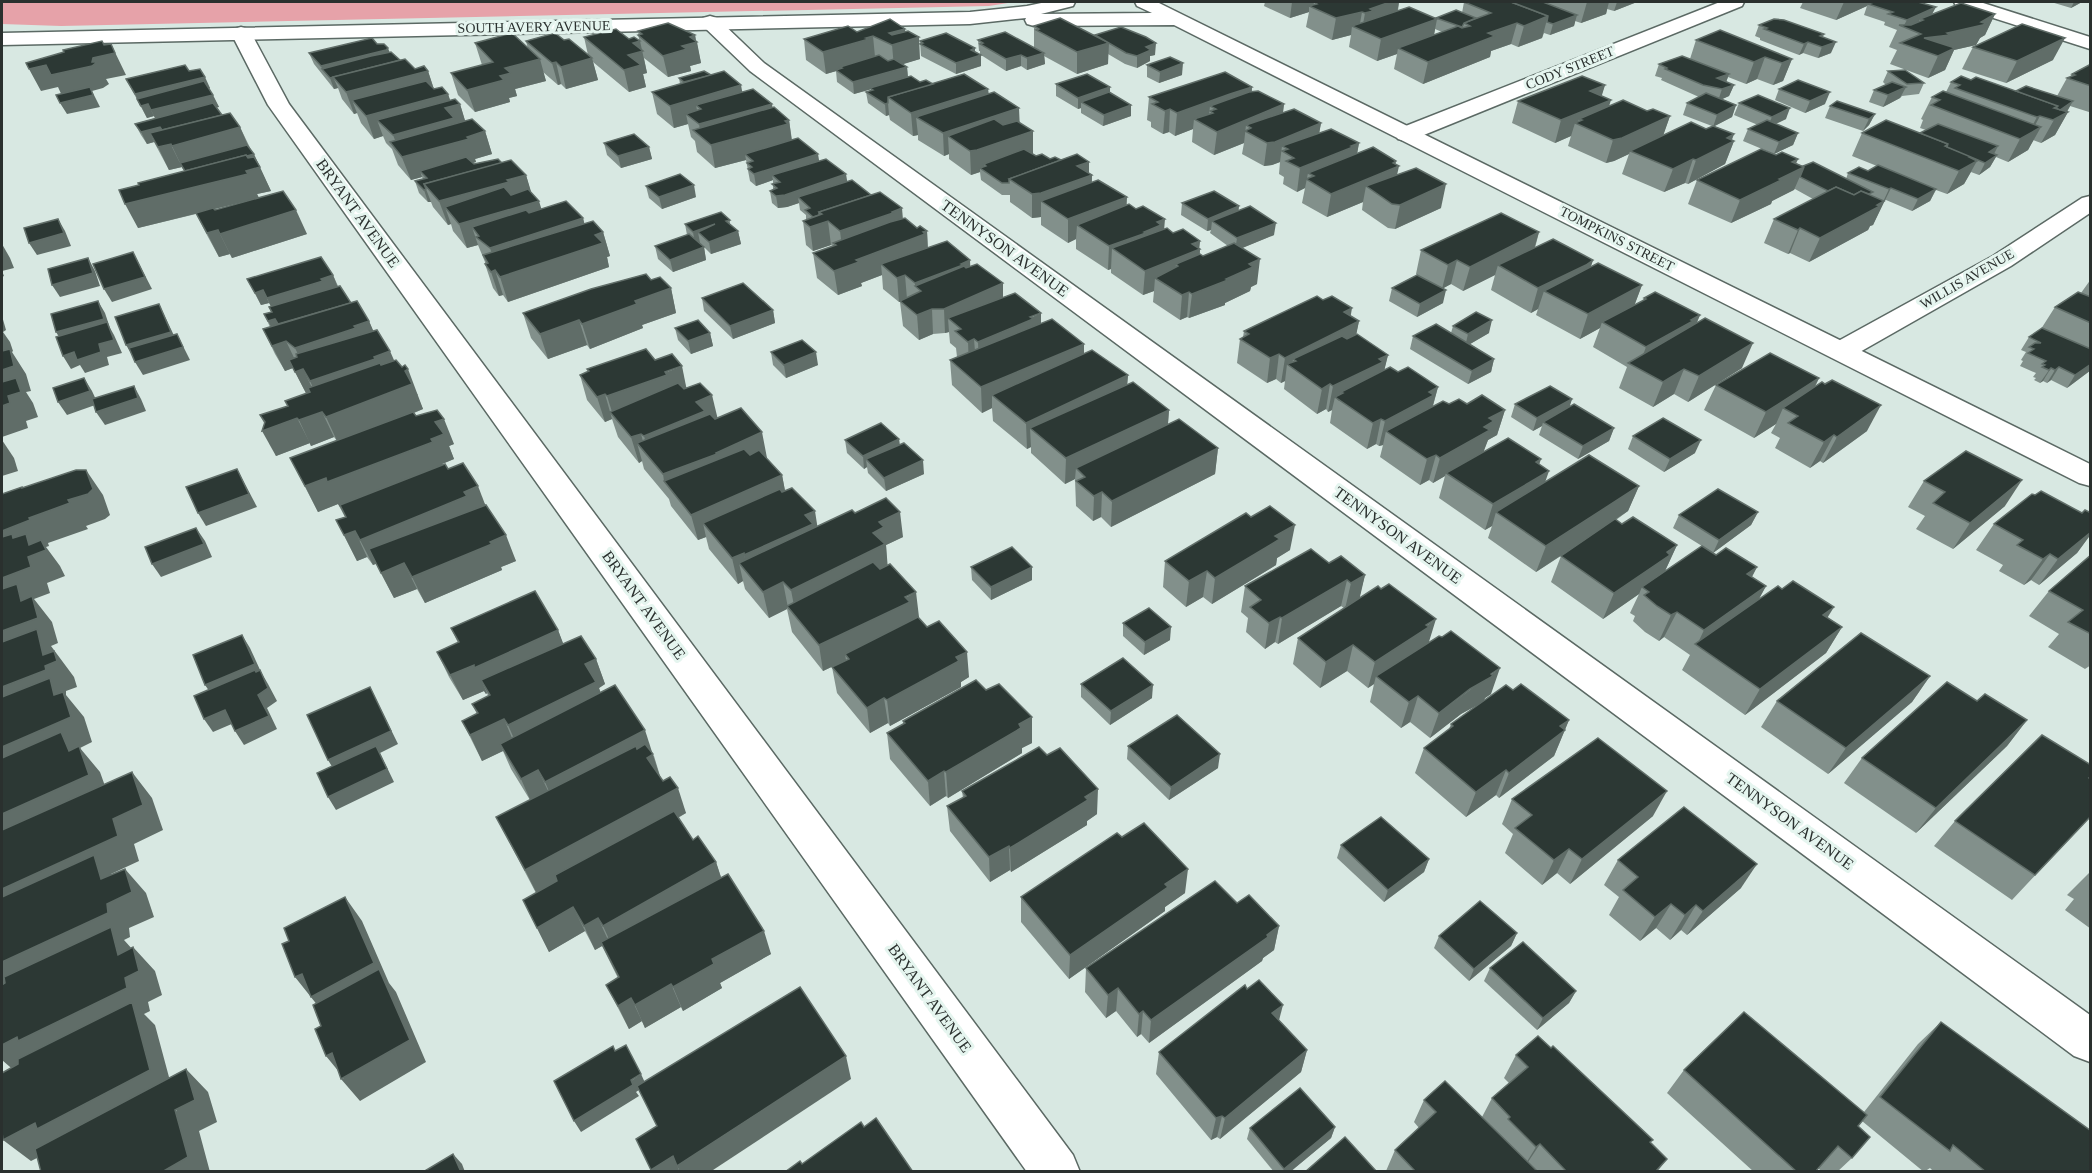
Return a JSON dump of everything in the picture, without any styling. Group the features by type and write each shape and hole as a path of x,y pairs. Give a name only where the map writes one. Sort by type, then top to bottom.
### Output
{"street":[{"name":"SOUTH AVERY AVENUE","path":"2,39 970,18 1028,12 1066,2"},
{"name":"TOMPKINS STREET","path":"1144,2 2091,476"},
{"name":"CODY STREET","path":"1406,134 1735,2"},
{"path":"1963,2 2091,43"},
{"path":"970,18 1011,20 1178,19"},
{"name":"TENNYSON AVENUE","path":"710,22 758,67 2091,1041"},
{"name":"BRYANT AVENUE","path":"241,33 279,105 1056,1172"},
{"name":"WILLIS AVENUE","path":"1841,351 2001,261 2091,203"}],"shaded area":[{"path":"2,2 1014,2 989,6 61,26 2,24"}],"building":[{"path":"1314,2 1390,2 1370,9 1373,11 1336,18 1309,6 1317,4"},
{"path":"1464,2 1511,2 1548,16 1524,26 1517,23 1488,33 1495,36 1428,62 1398,48 1458,26 1462,28 1470,26 1464,23 1491,13"},
{"path":"1511,2 1543,2 1577,15 1553,24 1547,22 1548,16"},
{"path":"1918,2 1936,7 1907,20 1888,14 1893,12 1868,4"},
{"path":"1961,3 1995,14 1981,22 1987,24 1947,33 1950,35 1924,38 1955,48 1938,56 1900,43 1921,34 1899,25 1911,25 1923,20 1920,19"},
{"path":"1409,7 1437,19 1381,39 1352,26"},
{"path":"1456,10 1476,18 1464,23 1462,27 1436,18"},
{"path":"1060,18 1109,43 1077,52 1036,30 1039,29 1034,26"},
{"path":"890,19 905,29 889,33 892,35 908,31 919,37 892,45 873,36 823,52 804,39 848,26 857,32"},
{"path":"1774,19 1784,20 1824,34 1820,36 1836,42 1822,47 1808,42 1804,44 1759,25"},
{"path":"668,23 695,35 690,37 697,42 682,46 687,49 663,56 638,35 642,34 638,31"},
{"path":"2022,24 2065,38 2017,61 1973,47"},
{"path":"1121,27 1156,43 1146,47 1151,50 1137,56 1126,53 1095,35"},
{"path":"616,29 629,39 634,37 640,41 633,43 643,51 628,55 641,65 624,70 584,37"},
{"path":"1720,30 1792,59 1782,63 1765,57 1754,62 1696,40"},
{"path":"1005,32 1044,53 1027,58 1021,55 1006,59 980,44 983,43 978,40"},
{"path":"512,33 540,59 505,68 511,73 500,76 504,80 467,90 451,73 493,62 475,43"},
{"path":"555,33 564,40 569,39 592,58 561,67 556,62 552,63 526,41"},
{"path":"946,33 975,48 971,50 981,55 956,63 920,44 923,43 920,41"},
{"path":"372,38 377,44 384,44 388,48 321,66 309,53"},
{"path":"102,41 104,45 111,44 115,53 93,58 92,62 97,62 92,66 51,75 46,65 29,69 26,63 64,52 63,50"},
{"path":"391,52 400,60 330,78 322,69 371,56"},
{"path":"879,55 888,61 894,59 907,67 853,82 836,70 842,68 840,67"},
{"path":"1682,56 1729,74 1717,78 1734,85 1722,89 1703,85 1665,69 1667,68 1659,64"},
{"path":"1170,57 1183,63 1160,72 1147,65"},
{"path":"405,59 415,69 424,66 428,71 346,92 333,77"},
{"path":"2091,64 2091,86 2067,78 2075,75 2072,74"},
{"path":"185,65 189,71 200,69 205,77 135,94 126,79"},
{"path":"1905,70 1924,83 1907,84 1888,71"},
{"path":"704,71 711,75 684,82 679,78"},
{"path":"724,71 741,85 670,106 652,92"},
{"path":"1225,72 1252,87 1177,113 1170,109 1165,111 1152,104 1158,102 1149,97"},
{"path":"964,74 988,89 911,113 888,97"},
{"path":"1087,74 1110,87 1078,98 1056,84"},
{"path":"911,76 920,82 926,80 933,84 888,97 888,103 885,104 866,92 873,90 870,88"},
{"path":"1582,76 1605,85 1590,91 1611,100 1561,120 1518,101"},
{"path":"1961,76 1971,80 1976,77 2058,106 2054,108 2068,112 2053,120 2037,117 1955,88 1960,85 1951,82"},
{"path":"1798,80 1830,92 1810,101 1779,89"},
{"path":"204,81 213,95 151,110 148,104 141,106 137,99"},
{"path":"426,81 434,89 442,87 448,94 366,116 352,100"},
{"path":"1892,82 1906,87 1888,95 1874,90"},
{"path":"2026,86 2073,101 2060,110 2056,108 2058,106 2016,91"},
{"path":"90,87 93,95 60,103 56,95"},
{"path":"753,89 772,104 699,124 686,114 701,109 696,105"},
{"path":"1258,91 1284,104 1217,132 1194,119 1213,113 1210,111 1216,109 1210,106"},
{"path":"1943,91 2041,127 2020,139 1931,105 1940,100 1932,97"},
{"path":"994,92 1019,108 943,133 916,117"},
{"path":"1109,92 1131,105 1104,115 1081,102"},
{"path":"1706,93 1736,105 1717,115 1687,103"},
{"path":"1758,95 1790,108 1772,117 1739,103"},
{"path":"455,99 460,104 445,108 454,118 393,135 377,120"},
{"path":"1623,100 1647,111 1653,109 1670,116 1613,140 1575,123 1582,120 1579,119"},
{"path":"1837,101 1875,114 1869,119 1830,106"},
{"path":"213,103 222,115 162,130 160,127 141,132 135,124"},
{"path":"774,107 789,120 785,121 788,124 711,145 693,130"},
{"path":"1294,109 1321,123 1275,142 1267,143 1245,131 1251,128 1246,125"},
{"path":"230,113 240,127 172,146 171,144 158,147 150,133"},
{"path":"472,119 485,131 467,137 469,139 402,157 390,142"},
{"path":"994,119 1003,125 1017,121 1033,131 970,151 948,136"},
{"path":"1767,120 1798,133 1779,142 1748,129"},
{"path":"1886,120 1948,144 1945,146 1971,156 1969,157 1977,161 1959,171 1862,133"},
{"path":"1691,122 1706,129 1713,126 1734,134 1727,138 1734,141 1673,169 1630,151"},
{"path":"1938,124 1998,146 1989,152 1997,155 1985,163 1920,133"},
{"path":"1331,129 1359,143 1300,168 1286,161 1294,158 1282,151 1288,149 1282,146"},
{"path":"634,134 649,147 618,156 604,143"},
{"path":"798,138 818,154 754,174 748,169 752,167 747,163 753,161 745,154"},
{"path":"247,145 254,154 185,171 180,163"},
{"path":"1373,147 1396,161 1393,163 1399,166 1331,194 1306,179 1314,176 1308,173"},
{"path":"1024,149 1036,156 1042,154 1050,159 1055,157 1061,160 1009,179 1009,183 1002,183 980,168 986,166 984,164"},
{"path":"1761,149 1776,155 1782,152 1798,159 1792,162 1804,167 1740,200 1697,180"},
{"path":"1077,154 1089,162 1077,166 1092,175 1032,194 1009,179"},
{"path":"246,155 248,158 254,157 260,167 246,171 248,174 125,204 119,190 139,185 138,183"},
{"path":"466,157 474,164 498,159 502,163 424,184 426,189 424,190 415,181 427,178 420,171"},
{"path":"826,159 846,174 785,195 776,196 770,191 777,188 772,184 780,182 772,175"},
{"path":"511,160 526,175 507,180 509,182 439,201 424,184"},
{"path":"1813,162 1873,192 1869,194 1861,191 1854,195 1836,187 1828,191 1800,177 1803,166"},
{"path":"1878,165 1936,189 1918,199 1848,173 1859,167 1868,171"},
{"path":"1416,168 1446,184 1400,205 1392,204 1366,186"},
{"path":"680,174 694,185 659,197 646,186"},
{"path":"852,180 871,195 819,212 819,215 813,217 805,210 810,208 798,197"},
{"path":"1098,180 1127,197 1068,219 1041,201"},
{"path":"504,187 511,195 528,189 539,201 459,224 445,207"},
{"path":"1836,187 1854,195 1861,191 1884,201 1877,205 1880,206 1820,238 1774,219"},
{"path":"283,191 296,210 220,234 218,230 207,233 196,213 213,208 215,210"},
{"path":"1214,191 1239,206 1208,219 1182,203"},
{"path":"880,192 902,208 840,231 828,221 810,227 803,221 822,214 819,212"},
{"path":"566,201 583,218 490,248 476,237 479,236 472,227 526,210 529,213"},
{"path":"1129,204 1136,209 1143,206 1165,219 1157,222 1161,225 1144,232 1146,233 1109,246 1077,225"},
{"path":"1250,206 1276,223 1237,238 1212,221"},
{"path":"721,212 730,220 726,221 738,231 709,242 698,232 715,224 693,232 685,224"},
{"path":"1501,213 1539,232 1470,267 1457,260 1448,265 1421,250"},
{"path":"905,218 917,228 920,226 927,231 923,232 925,234 856,260 859,262 834,271 813,253 836,245 833,243"},
{"path":"58,219 64,233 29,243 24,228"},
{"path":"593,221 603,232 595,235 603,243 500,277 495,270 491,272 485,264 488,263 483,255"},
{"path":"1167,228 1173,233 1183,229 1200,241 1192,244 1200,249 1145,271 1112,248"},
{"path":"689,234 704,247 670,260 655,246"},
{"path":"1553,239 1593,260 1538,288 1498,265"},
{"path":"947,241 970,260 961,264 963,265 915,283 905,275 897,278 881,264"},
{"path":"1234,243 1260,259 1249,264 1253,267 1226,279 1228,280 1192,294 1189,292 1182,295 1155,278 1178,266 1176,264"},
{"path":"133,252 145,277 104,289 93,264"},
{"path":"321,257 333,275 321,279 323,281 267,298 263,290 255,293 247,279"},
{"path":"88,258 93,273 52,285 48,269"},
{"path":"1598,263 1642,285 1588,314 1544,291"},
{"path":"977,264 1003,283 944,309 932,309 917,315 900,301 921,291 915,286 964,266 966,268"},
{"path":"646,274 651,280 660,277 671,288 635,301 637,304 582,324 579,320 540,334 523,313 591,289"},
{"path":"1417,275 1446,290 1420,304 1392,288"},
{"path":"743,283 773,310 730,326 702,298"},
{"path":"340,286 351,303 278,324 275,319 268,321 264,314 272,312 269,307"},
{"path":"1655,292 1700,315 1646,347 1602,322 1646,299 1644,298"},
{"path":"2078,292 2091,297 2091,323 2055,307"},
{"path":"1015,293 1041,313 1030,317 1033,319 978,342 974,339 968,342 955,331 961,329 948,318"},
{"path":"1317,296 1323,300 1332,296 1352,308 1344,312 1359,321 1285,358 1279,354 1270,358 1240,339 1249,334 1244,331"},
{"path":"98,301 104,319 56,332 51,314"},
{"path":"357,301 369,321 354,326 356,328 295,348 286,341 272,346 263,329"},
{"path":"159,304 171,332 126,345 115,317"},
{"path":"1476,312 1492,320 1468,334 1453,326"},
{"path":"1705,318 1753,343 1699,376 1684,369 1663,382 1628,363"},
{"path":"1052,319 1084,344 981,387 950,360"},
{"path":"698,320 710,333 688,341 675,328"},
{"path":"107,322 114,340 99,344 101,352 77,360 74,352 63,356 56,337"},
{"path":"1436,324 1494,359 1472,371 1413,336"},
{"path":"2042,328 2091,349 2091,364 2075,375 2059,367 2049,370 2042,367 2046,361 2028,353 2034,349 2029,347 2035,343 2041,343 2029,337"},
{"path":"377,330 390,351 374,357 375,359 310,381 303,369 295,372 289,360 297,357 296,354"},
{"path":"177,334 183,347 135,362 129,348"},
{"path":"1357,334 1388,355 1379,359 1383,362 1333,386 1330,384 1322,389 1287,364 1342,336 1347,339"},
{"path":"802,340 816,352 784,365 771,352"},
{"path":"10,349 14,366 2,370 2,351"},
{"path":"646,349 655,360 672,354 682,366 665,372 667,375 607,396 605,394 597,397 580,375 589,371 587,369"},
{"path":"1092,350 1128,375 1026,423 992,395"},
{"path":"1770,353 1819,378 1766,412 1716,385"},
{"path":"396,360 402,367 405,365 408,369 405,371 412,384 326,417 322,412 299,420 297,418 262,431 265,422 260,415 288,406 285,401 310,392 308,388 380,363 381,365"},
{"path":"1390,367 1398,372 1408,367 1438,387 1429,392 1434,395 1385,421 1381,419 1373,423 1335,397 1343,393 1341,392"},
{"path":"16,378 21,392 8,396 10,403 2,406 2,382"},
{"path":"84,378 90,391 58,402 53,388"},
{"path":"1832,380 1881,405 1837,437 1834,435 1824,442 1788,423 1798,416 1783,408 1822,382 1825,384"},
{"path":"1133,382 1169,410 1066,458 1030,428"},
{"path":"678,383 684,389 700,383 712,395 696,402 705,411 644,436 641,434 631,437 610,412"},
{"path":"134,386 138,398 96,412 92,399"},
{"path":"1550,386 1572,399 1537,418 1515,404"},
{"path":"1482,395 1505,410 1489,418 1494,421 1484,427 1490,430 1440,458 1436,455 1427,459 1386,431 1443,401 1449,404 1459,399 1467,404"},
{"path":"1574,404 1614,428 1583,446 1543,422"},
{"path":"741,408 762,432 717,454 663,474 637,443 710,414 715,419"},
{"path":"437,410 444,419 435,422 444,434 431,439 433,442 327,482 326,478 305,486 290,458 413,412 416,416"},
{"path":"1663,418 1701,440 1670,459 1633,436"},
{"path":"1179,419 1218,448 1112,501 1102,492 1094,496 1076,481 1085,477 1076,468"},
{"path":"881,423 899,439 863,456 845,440"},
{"path":"1508,438 1541,459 1536,462 1549,471 1493,504 1446,473"},
{"path":"904,443 923,460 884,478 866,459"},
{"path":"744,449 750,455 759,450 782,475 691,515 664,481"},
{"path":"1966,451 2022,480 1970,523 1933,503 1945,492 1924,481"},
{"path":"1589,455 1639,486 1546,546 1496,512"},
{"path":"463,463 478,486 464,492 467,496 360,540 355,531 344,535 336,520 346,517 340,505 445,464 448,469"},
{"path":"237,469 249,494 198,513 186,487"},
{"path":"76,470 86,470 93,489 88,494 68,500 70,503 2,531 2,494"},
{"path":"792,488 815,511 805,515 813,524 744,555 744,553 732,558 703,523 780,489 782,492"},
{"path":"1718,489 1758,512 1719,540 1679,515"},
{"path":"2041,491 2082,513 2085,510 2091,513 2091,532 2058,559 2050,554 2043,559 2017,545 2023,540 1994,524 2032,494 2035,495"},
{"path":"886,498 900,512 879,522 884,527 873,533 885,544 791,590 783,582 763,592 739,563 852,510 855,513"},
{"path":"486,505 506,535 490,542 492,544 412,577 404,563 381,573 369,549"},
{"path":"1270,506 1295,525 1275,536 1280,539 1215,578 1207,571 1189,581 1165,561 1246,513 1251,517"},
{"path":"1633,517 1677,545 1667,552 1670,555 1614,593 1561,556 1615,519 1622,524"},
{"path":"196,528 204,544 152,564 145,547"},
{"path":"12,534 13,538 26,534 29,545 41,540 46,550 28,557 31,567 2,578 2,537"},
{"path":"1702,546 1716,555 1726,548 1757,567 1747,574 1766,586 1704,630 1677,612 1671,615 1657,606 1644,595 1649,592 1642,587"},
{"path":"1012,547 1032,567 991,587 971,567"},
{"path":"1311,549 1329,563 1341,556 1365,575 1351,583 1347,580 1282,618 1269,623 1250,607 1261,600 1245,586"},
{"path":"2091,555 2091,634 2068,622 2083,610 2049,591"},
{"path":"873,562 880,569 890,564 916,592 905,597 910,602 819,645 787,606"},
{"path":"1793,581 1834,607 1823,615 1842,627 1760,689 1695,644 1778,586 1782,589"},
{"path":"17,584 21,601 32,596 38,618 2,631 2,589"},
{"path":"1389,584 1436,619 1426,625 1429,627 1375,662 1353,645 1326,662 1298,638 1378,586 1381,589"},
{"path":"535,591 558,630 474,668 474,665 450,675 437,652 459,642 451,628"},
{"path":"1149,608 1171,627 1145,642 1123,623"},
{"path":"918,617 927,627 939,621 967,652 956,657 959,661 887,700 884,698 867,708 832,667 849,659 845,654"},
{"path":"37,629 43,655 54,651 57,661 45,666 46,670 2,687 2,642"},
{"path":"1451,631 1500,668 1491,674 1493,676 1470,689 1439,713 1418,696 1409,702 1376,676 1439,636 1442,637"},
{"path":"1861,633 1930,676 1846,748 1777,701"},
{"path":"242,635 255,664 205,685 193,655"},
{"path":"581,636 596,659 585,664 596,682 508,725 504,719 470,735 462,721 478,713 472,704 490,695 481,680"},
{"path":"1123,658 1153,685 1111,711 1081,684"},
{"path":"255,670 256,672 260,670 268,688 258,695 269,716 235,731 225,710 204,719 194,696"},
{"path":"50,678 54,695 63,692 71,717 2,747 2,697"},
{"path":"976,680 986,690 999,684 1032,717 1019,724 1021,728 928,781 887,733 905,723 903,721"},
{"path":"1947,682 1977,701 1985,694 2027,720 1936,808 1862,758"},
{"path":"1521,684 1569,720 1560,726 1565,730 1509,773 1506,770 1476,792 1424,748 1453,726 1451,724 1506,685 1513,690"},
{"path":"615,685 645,730 545,782 538,770 521,779 500,744"},
{"path":"370,687 391,731 328,760 307,715"},
{"path":"1177,715 1220,754 1171,787 1128,746"},
{"path":"61,732 69,751 79,746 89,775 2,814 2,758"},
{"path":"2042,735 2091,765 2091,777 2089,778 2091,780 2091,816 2035,875 1955,821"},
{"path":"1598,738 1667,791 1582,859 1569,849 1554,860 1515,828 1532,815 1512,799"},
{"path":"645,744 653,754 647,758 663,781 670,777 678,788 525,870 496,817 636,746 637,749"},
{"path":"376,746 387,769 328,797 317,773"},
{"path":"1039,747 1047,755 1060,748 1098,789 1085,797 1088,800 1010,848 1009,846 989,857 947,806 966,796 962,791"},
{"path":"132,772 143,805 113,819 118,836 2,889 2,830"},
{"path":"1684,807 1757,864 1703,911 1696,905 1685,915 1671,904 1655,917 1623,890 1638,877 1618,860"},
{"path":"674,811 693,840 698,836 716,862 603,926 598,918 584,926 573,907 537,928 523,900 557,881 555,875"},
{"path":"1381,817 1429,859 1388,890 1341,845"},
{"path":"1144,823 1188,869 1165,884 1168,887 1070,955 1021,897 1117,833 1122,837"},
{"path":"94,855 101,879 125,869 132,892 107,904 108,913 2,962 2,897"},
{"path":"728,874 764,931 712,959 714,964 673,987 671,984 635,1005 631,998 618,1006 606,985 619,977 601,942"},
{"path":"1215,881 1237,903 1249,895 1279,926 1267,935 1268,937 1151,1020 1143,1011 1139,1014 1118,988 1108,995 1086,968"},
{"path":"345,897 374,963 311,997 302,974 295,977 282,944 289,941 284,928"},
{"path":"1480,901 1517,933 1474,969 1439,936"},
{"path":"111,927 118,955 133,947 139,971 125,978 127,988 18,1041 17,1037 2,1045 4,977"},
{"path":"1523,942 1576,991 1543,1018 1490,968"},
{"path":"379,969 410,1040 341,1079 332,1053 326,1056 315,1029 321,1026 313,1005"},
{"path":"1259,980 1283,1005 1272,1013 1307,1050 1225,1118 1222,1116 1216,1118 1159,1052 1245,985 1247,989"},
{"path":"800,987 846,1056 677,1166 673,1156 651,1170 636,1139 657,1126 637,1086"},
{"path":"132,1002 150,1070 37,1129 35,1123 3,1140 2,1073 18,1064 18,1059"},
{"path":"1744,1012 1867,1115 1858,1126 1870,1137 1852,1158 1838,1146 1815,1172 1797,1172 1684,1070"},
{"path":"1941,1022 2091,1131 2091,1172 1986,1172 1953,1145 1950,1151 1880,1097"},
{"path":"1538,1036 1551,1048 1553,1046 1653,1140 1650,1142 1667,1159 1655,1172 1567,1172 1540,1144 1536,1147 1508,1119 1510,1117 1492,1098 1528,1067 1516,1055"},
{"path":"626,1045 641,1074 631,1080 633,1085 574,1121 554,1081 613,1046 615,1051"},
{"path":"186,1069 195,1100 175,1110 188,1157 162,1172 41,1172 35,1149"},
{"path":"1445,1081 1538,1172 1416,1172 1395,1150 1436,1112 1424,1100"},
{"path":"1300,1088 1335,1127 1284,1169 1250,1128"},
{"path":"876,1118 913,1172 785,1172 800,1161 802,1164 861,1122 864,1127"},
{"path":"1345,1137 1377,1172 1305,1172"},
{"path":"453,1154 461,1172 423,1172"}]}
